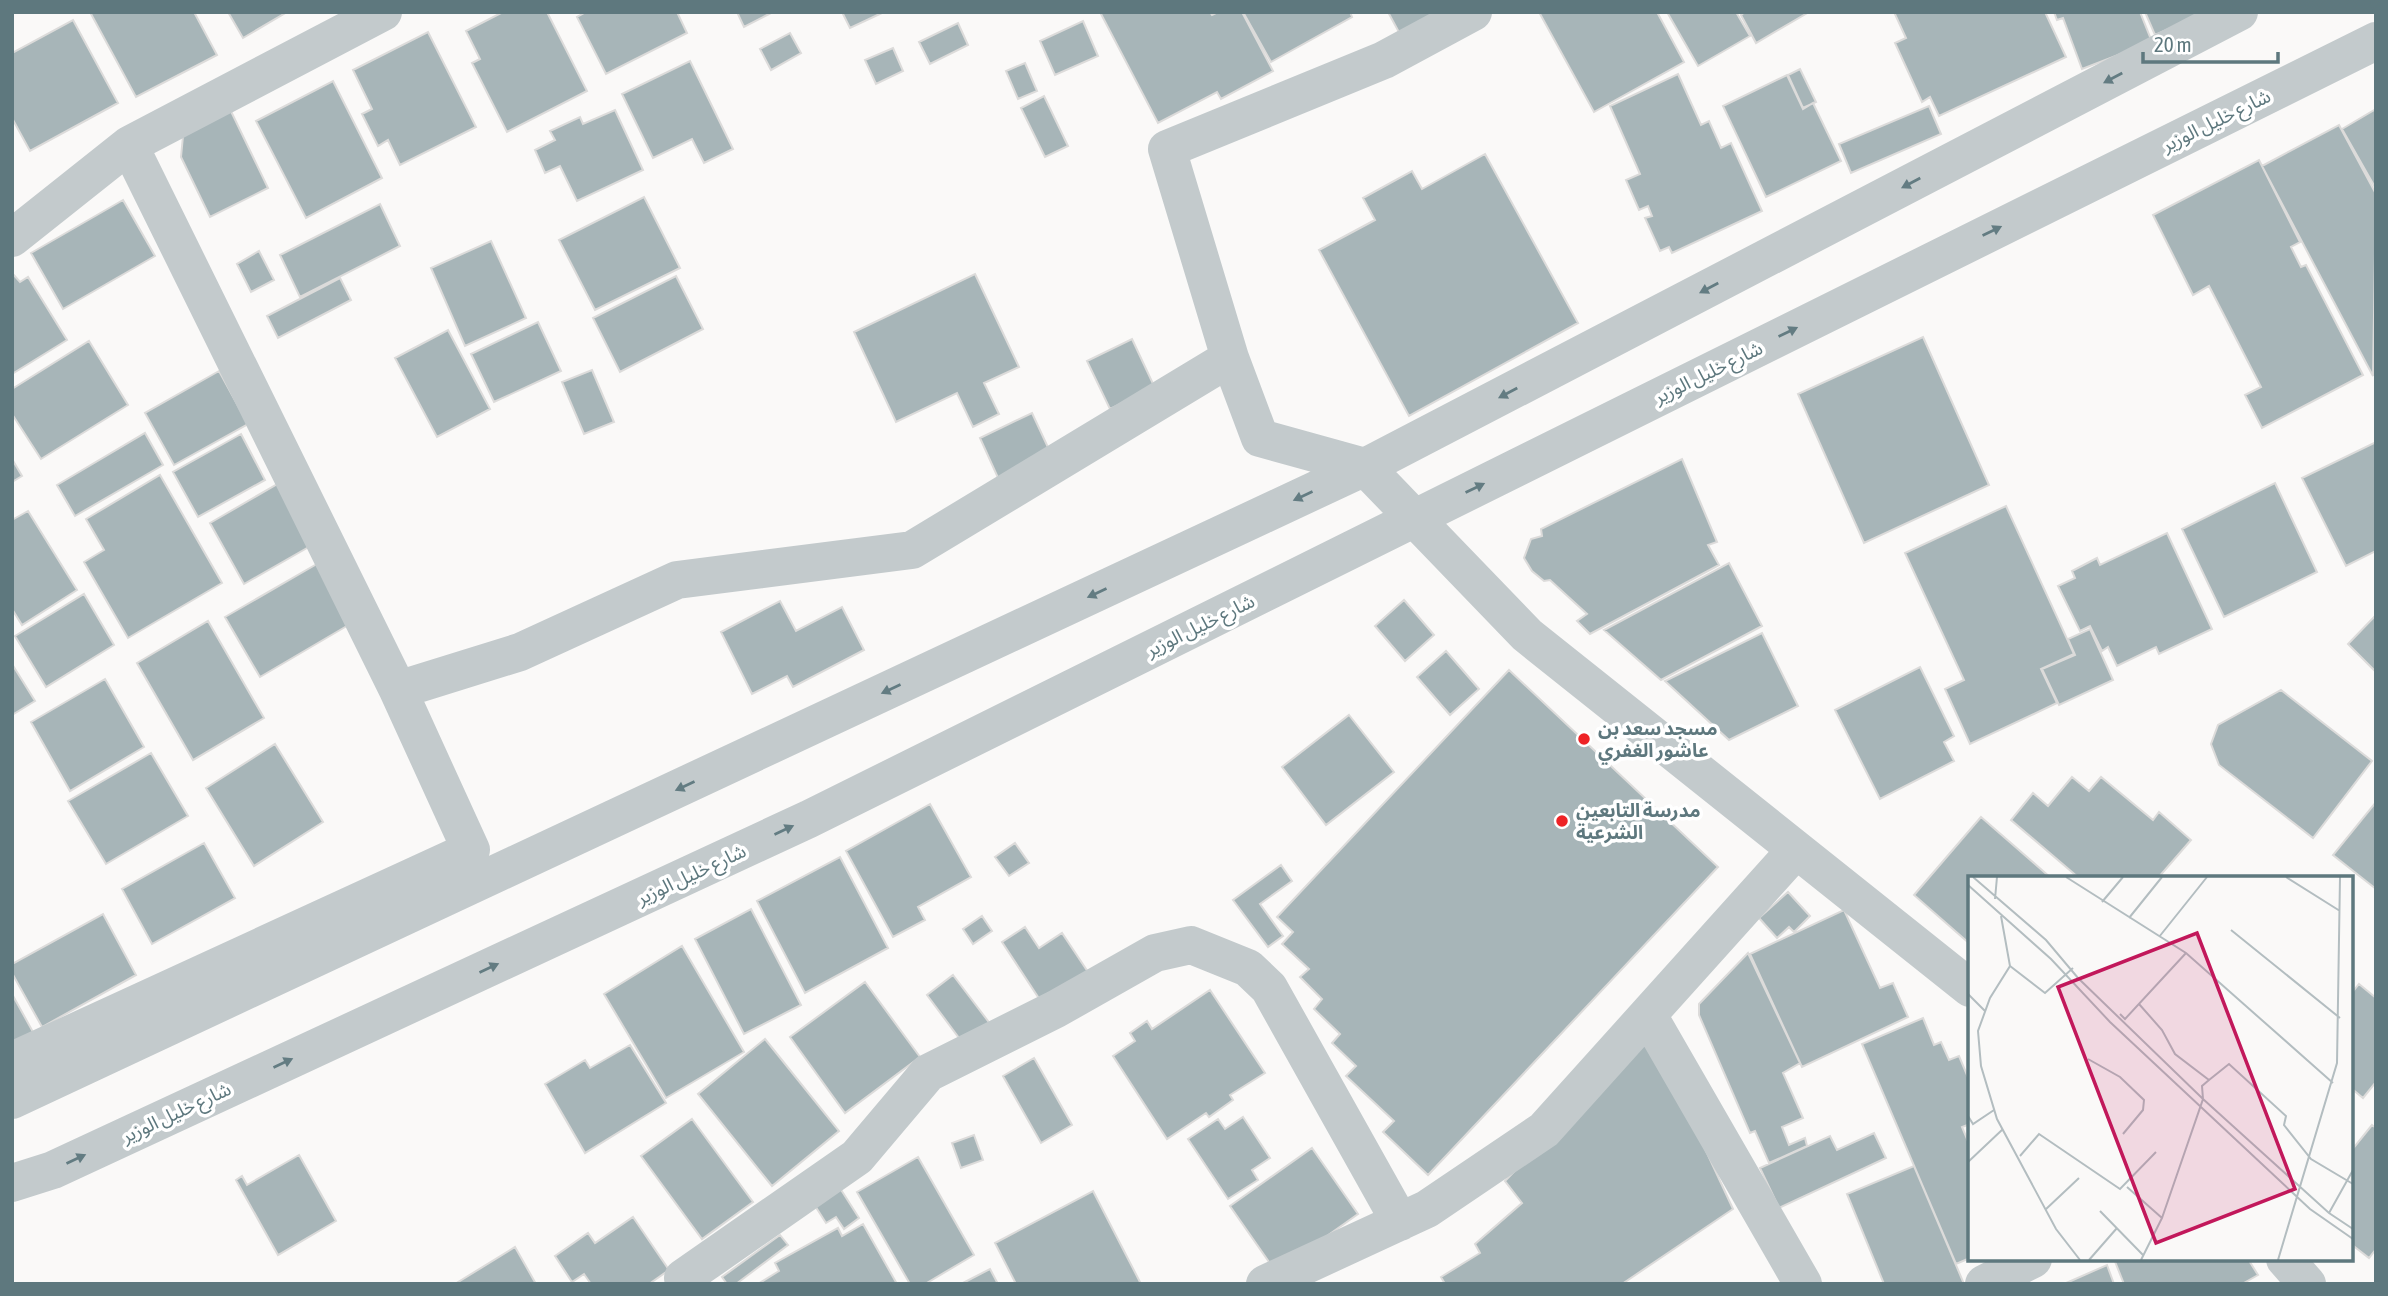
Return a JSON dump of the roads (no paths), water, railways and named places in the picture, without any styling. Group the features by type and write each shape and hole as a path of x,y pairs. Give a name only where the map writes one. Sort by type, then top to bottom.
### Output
{"street":[{"path":"12,238 129,145 383,12"},
{"path":"1474,12 1384,60 1167,149 1230,358 1260,438 1365,467 1527,635 1968,986"},
{"path":"12,1100 1365,467 2239,12"},
{"name":"شارع خليل الوزير","path":"12,1182 53,1170 809,818 2376,41"},
{"path":"12,1061 471,850 398,690 129,145"},
{"path":"398,690 520,652 677,580 912,550 1230,358"},
{"path":"1265,1284 1427,1209 1544,1130 1796,851"},
{"path":"681,1273 857,1157 928,1073 1056,1009 1155,953 1191,945 1248,968 1269,988 1400,1222"},
{"path":"1648,1015 1802,1284"},
{"path":"1984,1284 2029,1261"},
{"path":"2286,1261 2307,1284"}],"place":[{"name":"مسجد سعد بن عاشور الغفري","path":"1584,739"},
{"name":"مدرسة التابعين الشرعية","path":"1562,821"}]}
